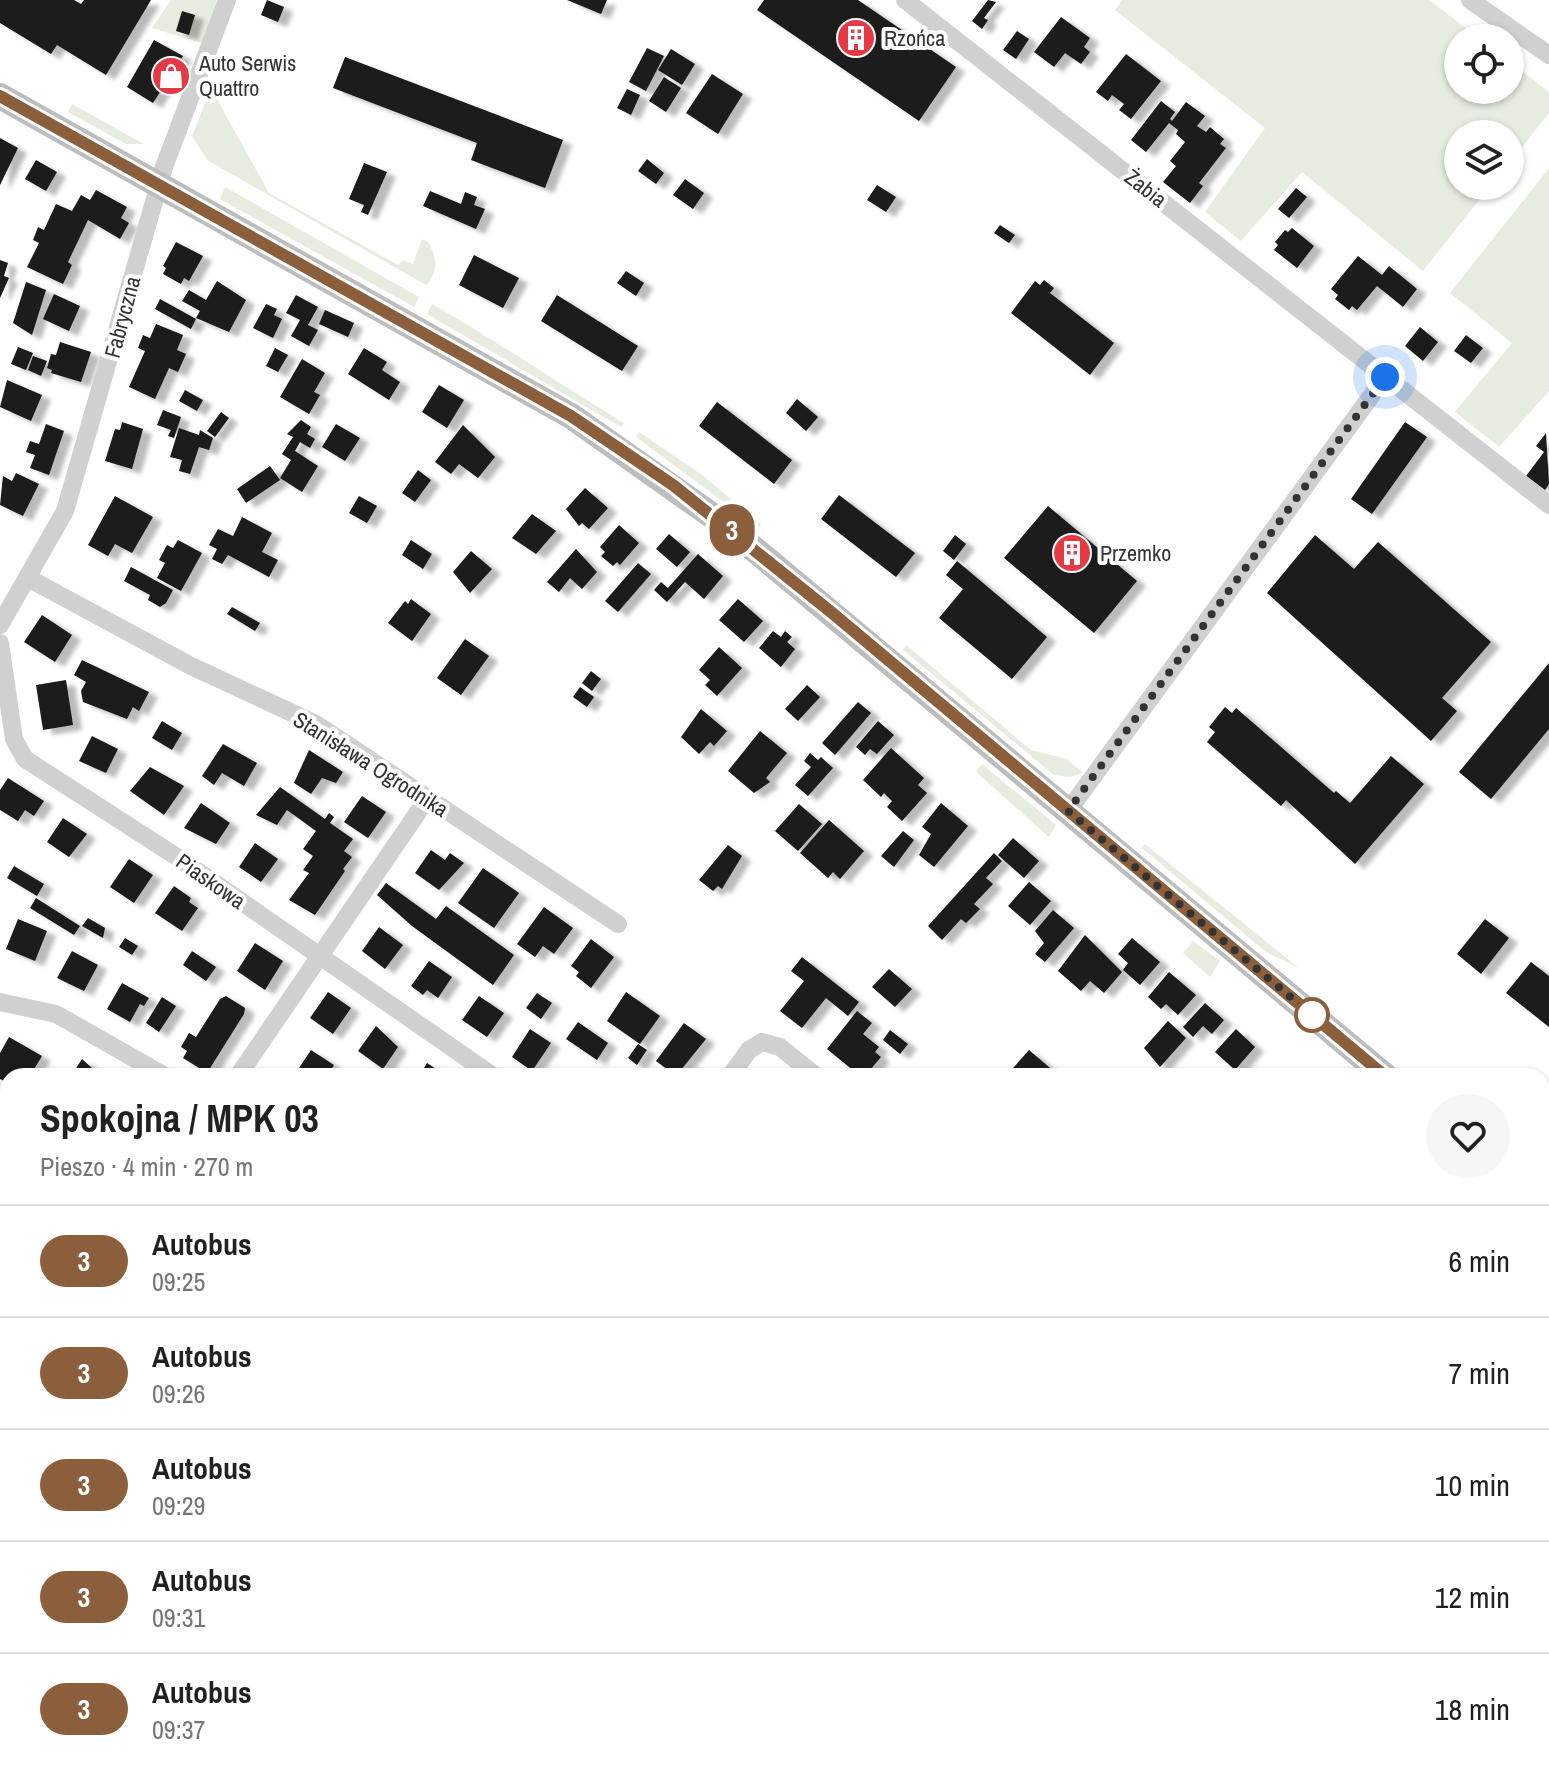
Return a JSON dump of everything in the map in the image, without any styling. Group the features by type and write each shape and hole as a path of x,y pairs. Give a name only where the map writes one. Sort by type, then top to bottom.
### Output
{"street":[{"name":"Fabryczna","path":"0,625 59,525 70,496 160,185 227,0"},
{"name":"Żabia","path":"905,0 1549,505"},
{"path":"1470,0 1549,55"},
{"path":"0,96 571,416 655,472 724,524 1375,1068"},
{"path":"1068,811 1385,377"},
{"name":"Stanisława Ogrodnika","path":"28,578 191,666 316,724 618,924"},
{"name":"Piaskowa","path":"0,643 14,739 25,759 177,857 481,1068"},
{"path":"243,1068 427,799"},
{"path":"0,1002 56,1014 151,1068"},
{"path":"736,1068 749,1050 762,1042 780,1047 806,1068"}],"shaded area":[{"path":"171,0 217,0 202,43 152,28"},
{"path":"1122,0 1429,0 1461,24 1444,24 1444,104 1524,104 1524,73 1549,92 1549,113 1524,144 1524,120 1444,120 1444,200 1479,200 1423,271 1302,172 1241,241 1205,212 1265,128 1115,10"},
{"path":"213,92 269,193 398,265 403,260 413,264 422,239 428,242 435,264 433,275 426,285 207,160 192,136 208,96"},
{"path":"72,104 144,144 126,144 68,112"},
{"path":"1549,168 1549,391 1499,447 1455,412 1512,343 1450,293"},
{"path":"225,187 419,297 414,307 220,199"},
{"path":"432,304 624,423 621,427 427,314"},
{"path":"639,432 702,475 761,524 759,528 636,437"},
{"path":"906,645 1031,750 1067,759 1083,773 1069,777 1054,775 903,650"},
{"path":"982,764 1056,825 1049,837 976,772"},
{"path":"1145,844 1299,968 1266,952 1142,848"},
{"path":"1193,941 1220,961 1210,977 1183,953"}],"building":[{"path":"0,0 74,0 81,4 84,0 151,0 106,75 57,45 51,54 0,23"},
{"path":"267,0 284,7 278,22 261,15"},
{"path":"567,0 607,0 601,14"},
{"name":"Rzońca","path":"764,0 858,0 956,67 919,121 757,10"},
{"path":"988,0 996,2 984,18 988,20 982,29 972,21"},
{"path":"182,11 195,15 189,35 176,31"},
{"path":"1061,17 1090,38 1084,47 1090,52 1081,64 1065,53 1054,67 1034,52"},
{"path":"1017,31 1029,39 1016,59 1003,50"},
{"path":"154,40 183,56 153,103 127,87"},
{"path":"647,48 664,56 646,91 629,82"},
{"path":"671,49 695,64 682,85 658,70"},
{"path":"1126,54 1161,81 1131,119 1119,110 1124,104 1112,95 1108,101 1096,92"},
{"path":"345,57 563,140 545,188 471,160 477,143 333,88"},
{"path":"712,74 743,94 718,134 686,113"},
{"path":"664,77 681,88 666,112 649,101"},
{"path":"627,89 640,95 631,115 617,108"},
{"path":"1161,101 1175,112 1170,119 1172,121 1186,102 1205,116 1197,126 1206,132 1210,127 1224,139 1220,144 1226,148 1199,183 1203,186 1190,203 1163,182 1176,166 1170,161 1185,142 1176,134 1178,130 1169,123 1146,152 1131,140"},
{"path":"0,138 18,148 0,185"},
{"path":"647,159 664,173 656,184 638,171"},
{"path":"36,160 57,172 46,191 25,179"},
{"path":"364,163 387,172 368,215 361,212 364,205 349,199"},
{"path":"685,179 704,193 693,209 673,195"},
{"path":"877,185 896,197 886,212 867,200"},
{"path":"1296,188 1307,197 1289,218 1278,209"},
{"path":"96,190 127,207 121,218 129,223 120,239 88,220 68,262 72,265 63,284 27,267 39,243 33,240 38,227 44,230 56,204 72,211 81,195 90,200"},
{"path":"430,191 461,204 465,192 477,197 474,205 485,209 476,229 423,206"},
{"path":"1000,225 1015,235 1009,243 994,233"},
{"path":"1292,228 1314,246 1297,268 1274,250 1278,245 1275,242 1285,230 1288,232"},
{"path":"176,242 203,256 189,281 184,278 181,284 163,274 166,268 163,266"},
{"path":"474,255 519,278 503,308 459,285"},
{"path":"1358,256 1382,275 1389,266 1417,289 1403,307 1377,286 1357,310 1352,306 1349,310 1335,299 1338,295 1331,289"},
{"path":"0,260 8,263 4,276 9,278 0,298"},
{"path":"626,271 644,283 636,296 617,283"},
{"path":"1044,280 1054,288 1050,293 1114,343 1090,375 1011,313 1035,281 1040,285"},
{"path":"217,281 246,300 229,332 196,318 200,311 182,301 189,290 206,300"},
{"path":"26,282 46,290 32,335 13,323"},
{"path":"54,294 80,306 69,331 43,319"},
{"path":"296,295 318,307 308,325 318,330 309,346 291,336 300,320 286,313"},
{"path":"557,295 638,346 622,371 541,321"},
{"path":"160,299 196,319 191,329 155,309"},
{"path":"266,304 277,309 274,315 282,319 273,338 253,328"},
{"path":"325,310 354,323 348,337 319,324"},
{"path":"156,324 183,335 177,350 186,354 178,372 169,368 155,399 129,387 145,351 138,348 143,335 150,338"},
{"path":"1420,327 1438,342 1423,361 1405,346"},
{"path":"1466,335 1483,348 1471,363 1454,351"},
{"path":"60,342 91,352 81,382 51,373 52,370 47,368 51,354 56,355"},
{"path":"18,347 33,353 26,370 11,364"},
{"path":"275,348 288,355 278,372 266,366"},
{"path":"364,348 387,362 382,370 400,382 389,400 348,374"},
{"path":"33,356 47,361 41,376 28,370"},
{"path":"302,359 325,373 314,392 320,395 309,414 280,397"},
{"path":"7,380 42,395 31,421 0,407"},
{"path":"439,385 464,400 447,428 422,412"},
{"path":"185,390 203,400 197,411 179,401"},
{"path":"797,399 818,417 806,431 786,413"},
{"path":"717,402 792,460 774,484 699,426"},
{"path":"163,410 181,417 174,438 168,436 171,430 157,425"},
{"path":"221,412 229,418 215,437 207,431"},
{"path":"301,420 311,427 307,434 315,439 310,448 300,442 295,451 318,466 302,492 280,478 291,460 282,454 293,437 287,434"},
{"path":"122,422 143,429 132,469 105,461 115,429 120,430"},
{"path":"1405,422 1427,437 1372,514 1351,499"},
{"path":"46,424 64,431 49,475 30,468 35,455 26,452 30,441 39,444"},
{"path":"336,424 360,438 345,461 322,447"},
{"path":"463,425 495,457 478,478 459,464 451,474 435,462"},
{"path":"179,428 199,435 200,430 213,438 209,450 199,447 190,474 179,471 182,460 170,457"},
{"path":"1546,433 1549,484 1545,490 1526,476 1544,452 1536,446"},
{"path":"270,466 280,480 246,503 237,489"},
{"path":"418,470 431,480 415,502 402,493"},
{"path":"16,473 39,484 23,516 0,505 3,476 12,481"},
{"path":"585,488 608,508 589,529 582,523 579,526 566,509"},
{"path":"839,495 915,553 896,577 821,519"},
{"path":"115,496 153,517 132,553 115,544 108,556 88,545"},
{"path":"359,496 377,506 367,523 349,513"},
{"path":"1048,506 1137,581 1094,633 1004,558"},
{"path":"532,514 556,531 536,554 512,538"},
{"path":"242,517 272,533 262,552 278,560 269,577 228,555 222,564 212,559 217,549 209,545 218,529 233,536"},
{"path":"619,525 639,543 620,565 617,562 613,566 601,556 605,552 600,547"},
{"path":"669,534 690,552 677,567 656,549"},
{"path":"955,535 966,544 954,560 943,551"},
{"path":"1315,535 1354,569 1378,542 1491,642 1442,698 1457,711 1431,741 1267,593"},
{"path":"178,540 202,553 181,591 157,578 165,563 159,560 167,545 173,548"},
{"path":"411,540 432,554 423,569 402,555"},
{"path":"576,549 597,572 582,589 570,578 559,592 547,582"},
{"path":"471,551 492,569 470,593 453,572"},
{"path":"698,554 723,576 704,599 685,582 667,602 654,590 661,582 668,588"},
{"path":"957,561 1047,637 1012,679 939,618 963,589 946,575"},
{"path":"638,563 651,574 618,612 605,601"},
{"path":"131,567 173,590 166,603 160,607 148,600 150,595 124,581"},
{"path":"411,599 431,614 412,641 388,623 405,601 408,604"},
{"path":"738,599 763,621 744,642 719,620"},
{"path":"232,607 260,623 255,631 227,614"},
{"path":"42,615 72,635 55,662 24,642"},
{"path":"773,631 781,637 785,631 792,637 787,642 795,649 781,667 759,648"},
{"path":"465,639 489,656 461,695 437,678"},
{"path":"719,647 742,668 717,696 705,685 710,680 699,670"},
{"path":"82,660 149,692 139,711 133,707 127,719 83,702 81,691 86,682 74,675"},
{"path":"1549,663 1549,729 1491,799 1459,772"},
{"path":"591,671 601,679 592,691 582,683"},
{"path":"66,680 73,725 43,730 36,685"},
{"path":"807,685 820,697 798,721 785,709"},
{"path":"580,687 594,697 587,707 573,697"},
{"path":"858,702 871,713 835,755 822,743"},
{"path":"1225,707 1232,713 1236,708 1334,793 1336,791 1350,803 1391,756 1424,784 1355,864 1286,800 1281,806 1207,742 1215,732 1209,727"},
{"path":"701,709 727,731 714,746 710,742 699,754 681,737"},
{"path":"162,721 182,733 172,750 152,738"},
{"path":"878,721 894,735 877,754 870,749 865,755 856,747"},
{"path":"760,731 787,753 766,778 770,782 754,793 728,771"},
{"path":"92,736 118,749 106,773 79,761"},
{"path":"223,744 257,763 244,786 222,773 214,785 202,776"},
{"path":"891,748 924,778 918,785 927,793 902,821 887,807 892,801 884,793 881,797 863,780"},
{"path":"309,750 343,772 336,783 322,778 311,794 294,783"},
{"path":"810,753 818,760 821,757 833,768 808,796 795,785 811,767 804,761"},
{"path":"150,767 184,786 164,815 130,791"},
{"path":"8,778 44,801 34,816 25,810 18,821 0,810 0,790"},
{"path":"280,787 325,819 329,813 334,817 330,823 353,839 344,851 352,857 343,869 345,871 315,915 289,900 309,873 303,870 313,856 303,849 316,831 287,810 277,825 256,815"},
{"path":"362,796 386,812 368,838 344,822"},
{"path":"201,803 230,823 216,844 184,828"},
{"path":"941,803 968,826 934,867 919,855 931,834 922,827"},
{"path":"799,804 822,824 798,851 775,831"},
{"path":"63,818 87,834 69,857 47,842"},
{"path":"829,820 864,851 840,879 833,872 828,878 800,853"},
{"path":"903,831 914,840 894,867 881,856"},
{"path":"1013,838 1039,861 1024,878 998,855"},
{"path":"255,843 278,859 261,882 239,867"},
{"path":"728,845 742,856 722,889 718,886 713,891 699,880"},
{"path":"431,850 445,860 450,853 464,863 439,890 415,873"},
{"path":"994,853 1002,861 986,878 993,884 974,904 980,909 966,923 961,919 942,940 928,926"},
{"path":"129,859 153,875 134,903 110,887"},
{"path":"14,866 44,884 37,896 7,878"},
{"path":"483,868 519,893 494,928 458,903"},
{"path":"1029,882 1051,901 1030,925 1008,906"},
{"path":"386,883 436,919 446,906 514,955 493,985 412,926 377,895"},
{"path":"174,886 191,898 189,902 198,908 182,931 155,913"},
{"path":"36,898 80,926 74,935 30,908"},
{"path":"544,907 573,928 554,954 543,946 535,957 517,944"},
{"path":"1053,910 1074,928 1045,962 1035,954 1044,943 1035,931"},
{"path":"88,918 105,928 103,938 82,926"},
{"path":"18,919 47,931 35,961 6,949"},
{"path":"1485,919 1509,938 1481,974 1457,954"},
{"path":"379,927 403,945 385,969 362,951"},
{"path":"1085,935 1122,972 1104,993 1090,981 1081,991 1058,971"},
{"path":"125,938 138,946 132,955 119,947"},
{"path":"1132,938 1160,962 1140,985 1123,970 1128,963 1118,954"},
{"path":"591,939 614,957 591,988 576,976 579,972 571,966"},
{"path":"255,943 283,961 265,990 237,971"},
{"path":"72,951 98,965 84,991 57,978"},
{"path":"192,951 216,967 206,981 183,965"},
{"path":"802,957 859,1002 848,1016 826,998 802,1028 780,1011 804,981 791,971"},
{"path":"429,961 452,977 438,998 427,990 423,995 411,986"},
{"path":"1531,962 1549,976 1549,1027 1506,993"},
{"path":"889,969 912,989 895,1007 872,987"},
{"path":"1169,972 1196,995 1178,1015 1166,1004 1161,1009 1148,997"},
{"path":"122,983 149,998 144,1006 140,1004 130,1022 107,1009"},
{"path":"328,992 351,1008 333,1034 310,1018"},
{"path":"626,992 660,1016 640,1044 607,1021"},
{"path":"537,993 552,1003 541,1019 526,1008"},
{"path":"226,996 245,1008 244,1014 210,1068 199,1068 183,1058 187,1051 181,1047 189,1033 196,1037 220,999"},
{"path":"479,996 504,1013 487,1037 462,1020"},
{"path":"162,997 176,1006 159,1032 146,1023"},
{"path":"1205,1003 1224,1020 1212,1034 1203,1026 1193,1037 1183,1027"},
{"path":"857,1011 872,1023 863,1034 879,1047 875,1052 881,1057 872,1068 850,1068 827,1049"},
{"path":"1168,1021 1186,1038 1160,1067 1144,1048"},
{"path":"578,1022 608,1043 597,1060 566,1039"},
{"path":"684,1023 706,1039 682,1068 665,1068 656,1061"},
{"path":"376,1026 398,1047 384,1068 358,1051"},
{"path":"530,1029 551,1043 534,1068 528,1068 512,1057"},
{"path":"1236,1029 1255,1047 1237,1068 1215,1052"},
{"path":"890,1030 908,1044 900,1054 883,1040"},
{"path":"9,1037 42,1056 35,1068 0,1068 0,1053"},
{"path":"638,1044 647,1050 637,1065 628,1058"},
{"path":"311,1050 334,1065 332,1068 299,1068"},
{"path":"1029,1050 1050,1068 1013,1068"},
{"path":"82,1059 92,1068 76,1068"}],"bus line":[{"name":"3","path":"0,96 571,416 673,485 831,612 1375,1068"}],"place":[{"name":"Rzońca","path":"856,38"},
{"name":"Auto Serwis Quattro","path":"171,76"},
{"name":"Przemko","path":"1072,553"}],"route":[{"path":"1312,1015 1068,811 1385,377"}]}
